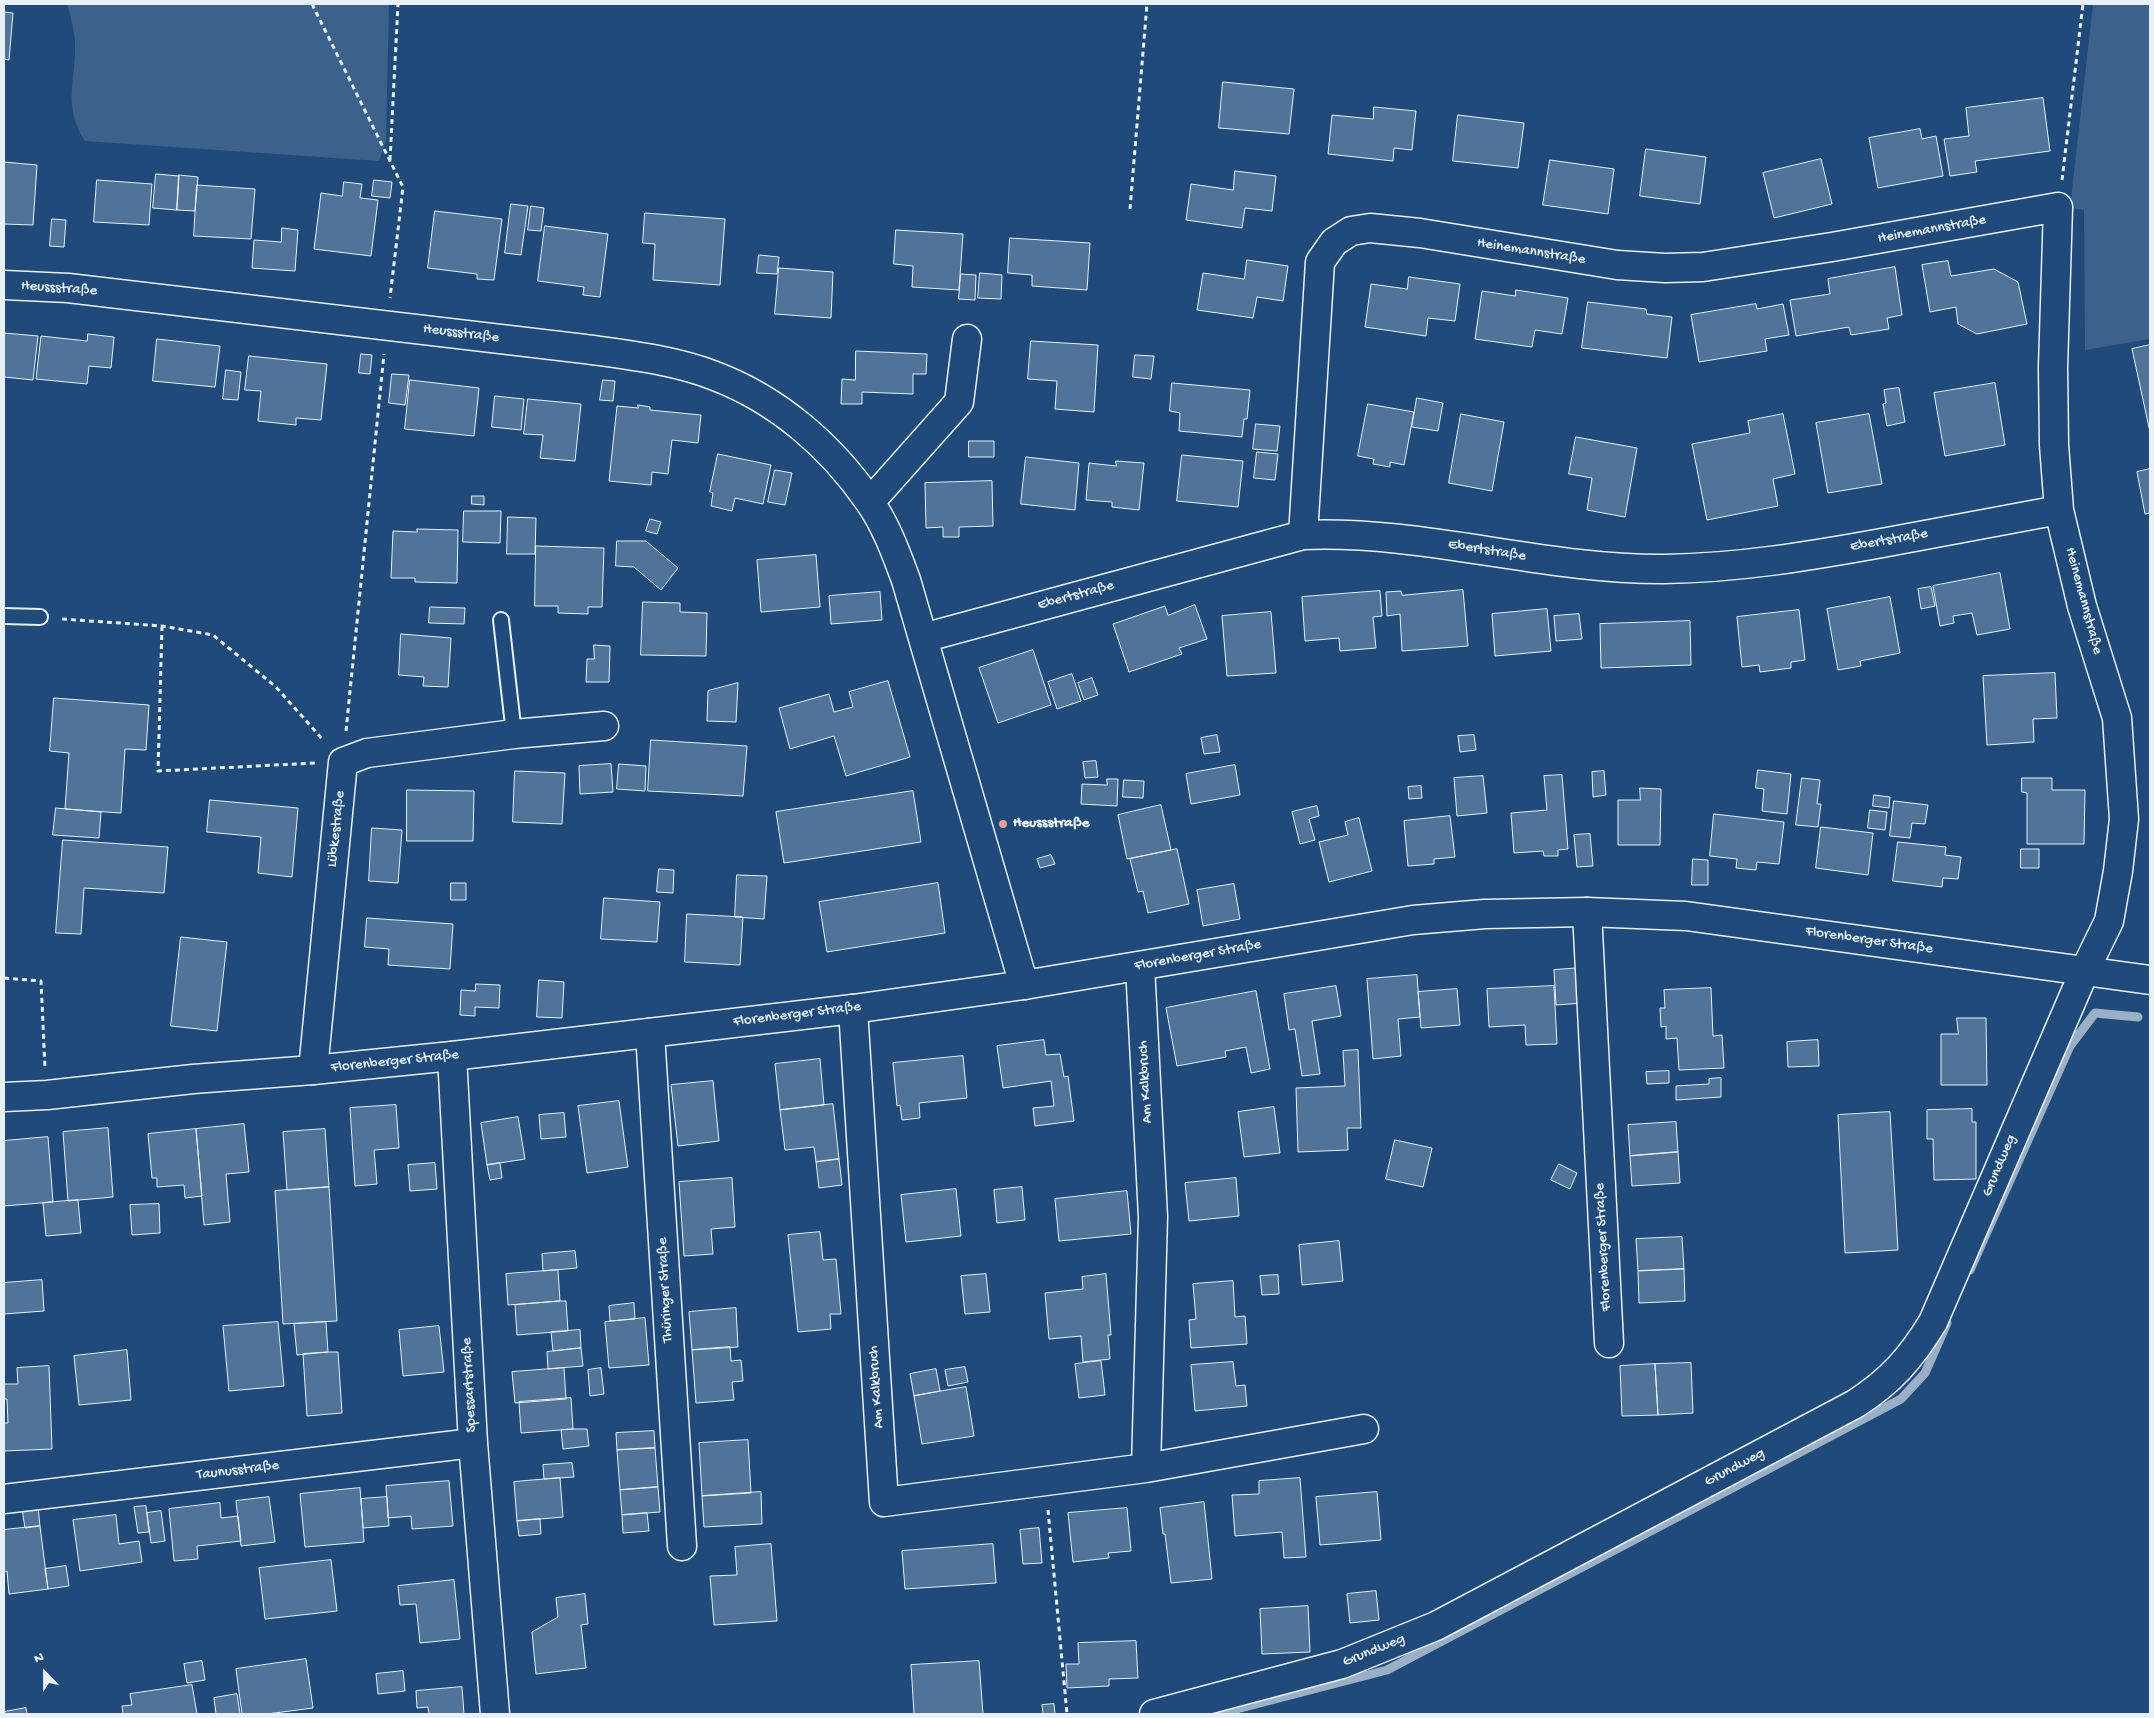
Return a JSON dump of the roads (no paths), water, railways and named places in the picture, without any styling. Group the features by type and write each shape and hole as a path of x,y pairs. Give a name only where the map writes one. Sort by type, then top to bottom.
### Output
{"street":[{"name":"Heinemannstraße","path":"1303,535 1320,262 1334,242 1351,231 1370,228 1420,233 1617,265 1665,268 1703,267 1832,247 2058,207 2053,377 2054,446 2059,510 2082,606 2117,718 2124,819 2118,871 2109,921 2085,970"},
{"name":"Heussstraße","path":"4,285 68,288 387,324 641,357 714,376 762,399 800,425 836,459 870,502 891,540 906,580 1024,985"},
{"path":"870,502 959,402 967,339"},
{"name":"Ebertstraße","path":"923,638 1303,535 1385,536 1564,563 1666,569 1808,556 2059,510"},
{"path":"514,734 604,726"},
{"name":"Lübkestraße","path":"313,1070 343,762 367,753 514,734"},
{"name":"Florenberger Straße","path":"1587,912 1609,1343"},
{"name":"Florenberger Straße","path":"4,1097 47,1095 193,1079 313,1070 452,1056 853,1009 1024,985 1414,920 1485,914 1587,912 1686,916 2150,980"},
{"name":"Am Kalkbruch","path":"1140,966 1153,1217 1146,1468"},
{"name":"Grundweg","path":"1154,1714 1342,1664 1436,1626 1856,1404 1878,1389 1899,1370 1918,1347 1933,1322 2085,970"},
{"name":"Am Kalkbruch","path":"853,1009 884,1502 1045,1479 1146,1468 1364,1429"},
{"name":"Thüringer Straße","path":"650,1033 682,1546"},
{"name":"Spessartstraße","path":"452,1056 473,1443 495,1714"},
{"name":"Taunusstraße","path":"4,1499 473,1443"}],"lane":[{"path":"4,616 40,618"},
{"path":"501,620 514,734"}],"waterway":[{"path":"1970,1270 2070,1046 2095,1013 2138,1017"},
{"path":"1217,1714 1387,1670 1901,1399 1925,1373 1947,1323"}],"place":[{"name":"Heussstraße","path":"1003,824"}]}
